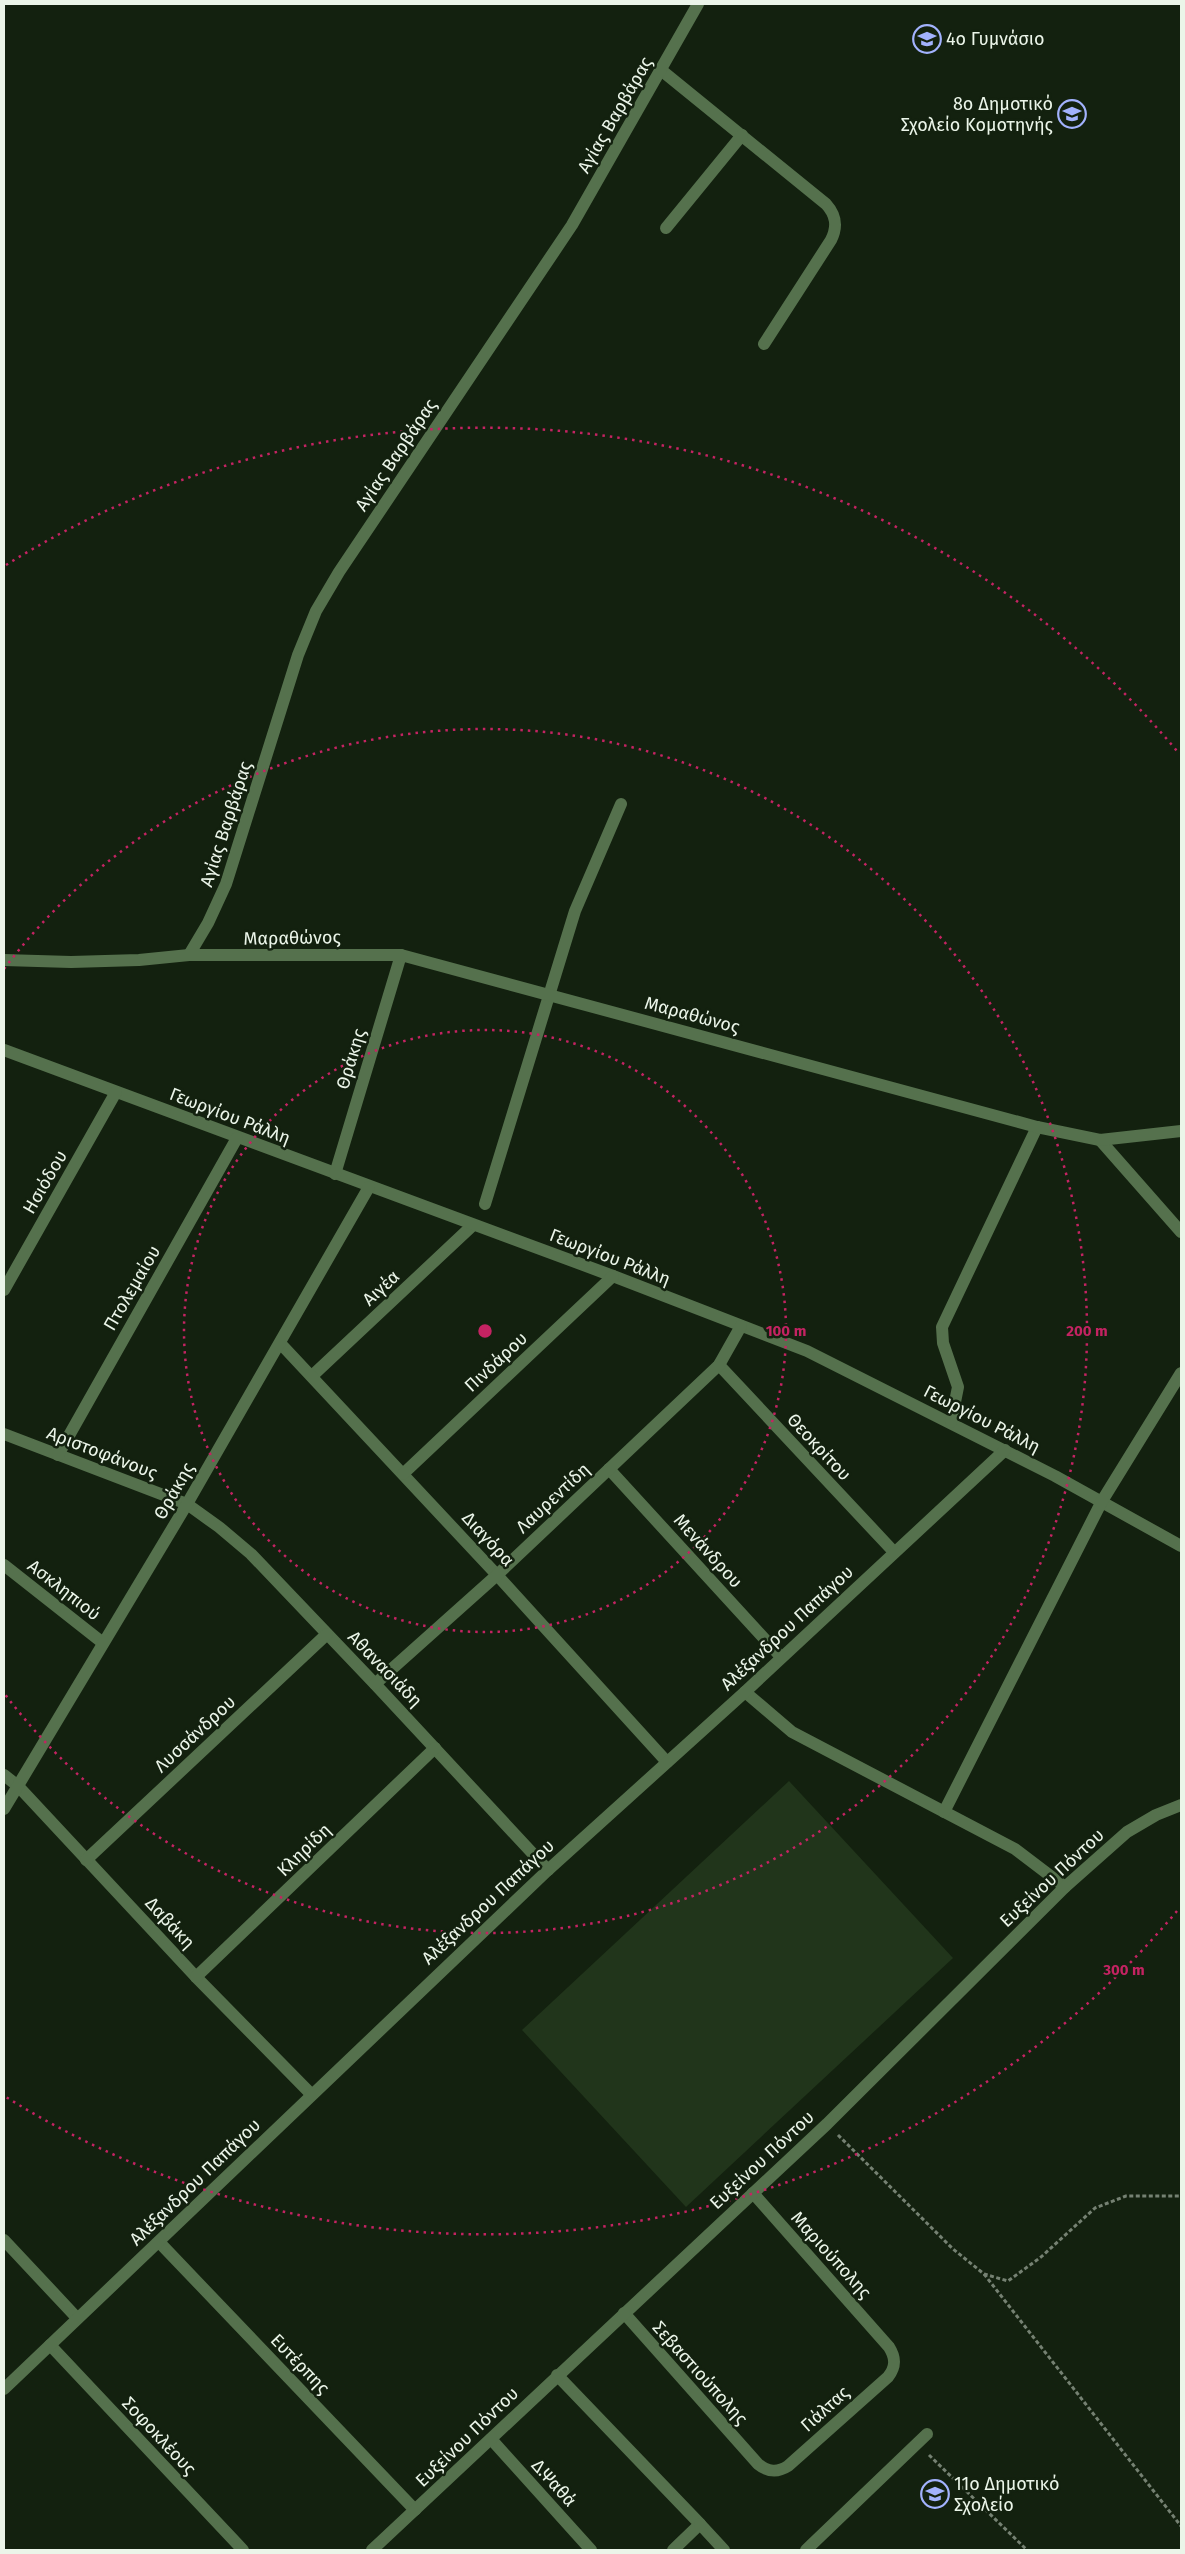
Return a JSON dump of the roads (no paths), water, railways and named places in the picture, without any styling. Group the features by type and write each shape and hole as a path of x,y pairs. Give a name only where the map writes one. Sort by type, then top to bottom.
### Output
{"street":[{"name":"Αγίας Βαρβάρας","path":"189,956 208,923 226,884 298,655 316,611 339,572 572,225 698,4"},
{"path":"661,70 826,204 835,217 836,224 831,240 764,344"},
{"path":"666,228 742,136"},
{"path":"485,1204 575,911 621,804"},
{"name":"Μαραθώνος","path":"4,960 71,962 189,956 401,955 1037,1127 1100,1140 1181,1131"},
{"name":"Θράκης","path":"335,1174 401,955"},
{"name":"Γεωργίου Ράλλη","path":"4,1050 613,1276 807,1351 1005,1450 1102,1501 1181,1546"},
{"name":"Ησιόδου","path":"4,1290 9,1271 116,1092"},
{"path":"951,1422 958,1387 943,1343 942,1327 1037,1127"},
{"name":"Πτολεμαίου","path":"58,1455 237,1138"},
{"path":"1100,1140 1181,1232"},
{"name":"Θράκης","path":"4,1810 187,1504 369,1187"},
{"name":"Αιγέα","path":"312,1376 473,1225"},
{"name":"Πινδάρου","path":"403,1474 613,1276"},
{"name":"Λαυρεντίδη","path":"375,1684 497,1575 719,1365 741,1326"},
{"name":"Διαγόρα","path":"280,1342 497,1575 667,1762"},
{"name":"Θεοκρίτου","path":"719,1365 894,1552"},
{"path":"944,1812 1102,1501 1181,1373"},
{"name":"Αριστοφάνους","path":"4,1434 187,1504"},
{"name":"Αλέξανδρου Παπάγου","path":"4,2389 311,2094 548,1870 745,1692 1005,1450"},
{"name":"Μενάνδρου","path":"609,1469 781,1657"},
{"name":"Αθανασιάδη","path":"187,1504 251,1554 548,1870"},
{"name":"Ασκληπιού","path":"4,1565 103,1643"},
{"name":"Λυσσάνδρου","path":"86,1860 327,1634"},
{"path":"745,1692 792,1732 1022,1853 1065,1887"},
{"name":"Κληρίδη","path":"196,1977 435,1748"},
{"name":"Δαβάκη","path":"4,1775 18,1786 196,1977 311,2094"},
{"name":"Ευξείνου Πόντου","path":"372,2550 827,2124 1065,1887 1127,1832 1156,1815 1181,1805"},
{"name":"Μαριούπολης","path":"753,2193 883,2340"},
{"path":"4,2240 77,2318"},
{"name":"Ευτέρπης","path":"159,2242 415,2510"},
{"name":"Σεβαστιούπολης","path":"624,2313 750,2455"},
{"name":"Γιάλτας","path":"750,2455 763,2468 769,2471 788,2466 892,2372 894,2366 893,2352 883,2340"},
{"name":"Σοφοκλέους","path":"50,2346 243,2550"},
{"path":"558,2375 724,2550"},
{"path":"806,2550 927,2434"},
{"name":"Δ.Ψαθά","path":"491,2439 592,2550"},
{"path":"673,2550 700,2524"}],"place":[{"name":"4ο Γυμνάσιο","path":"927,39"},
{"name":"8ο Δημοτικό Σχολείο Κομοτηνής","path":"1072,114"},
{"name":"11ο Δημοτικό Σχολείο","path":"935,2494"}]}
